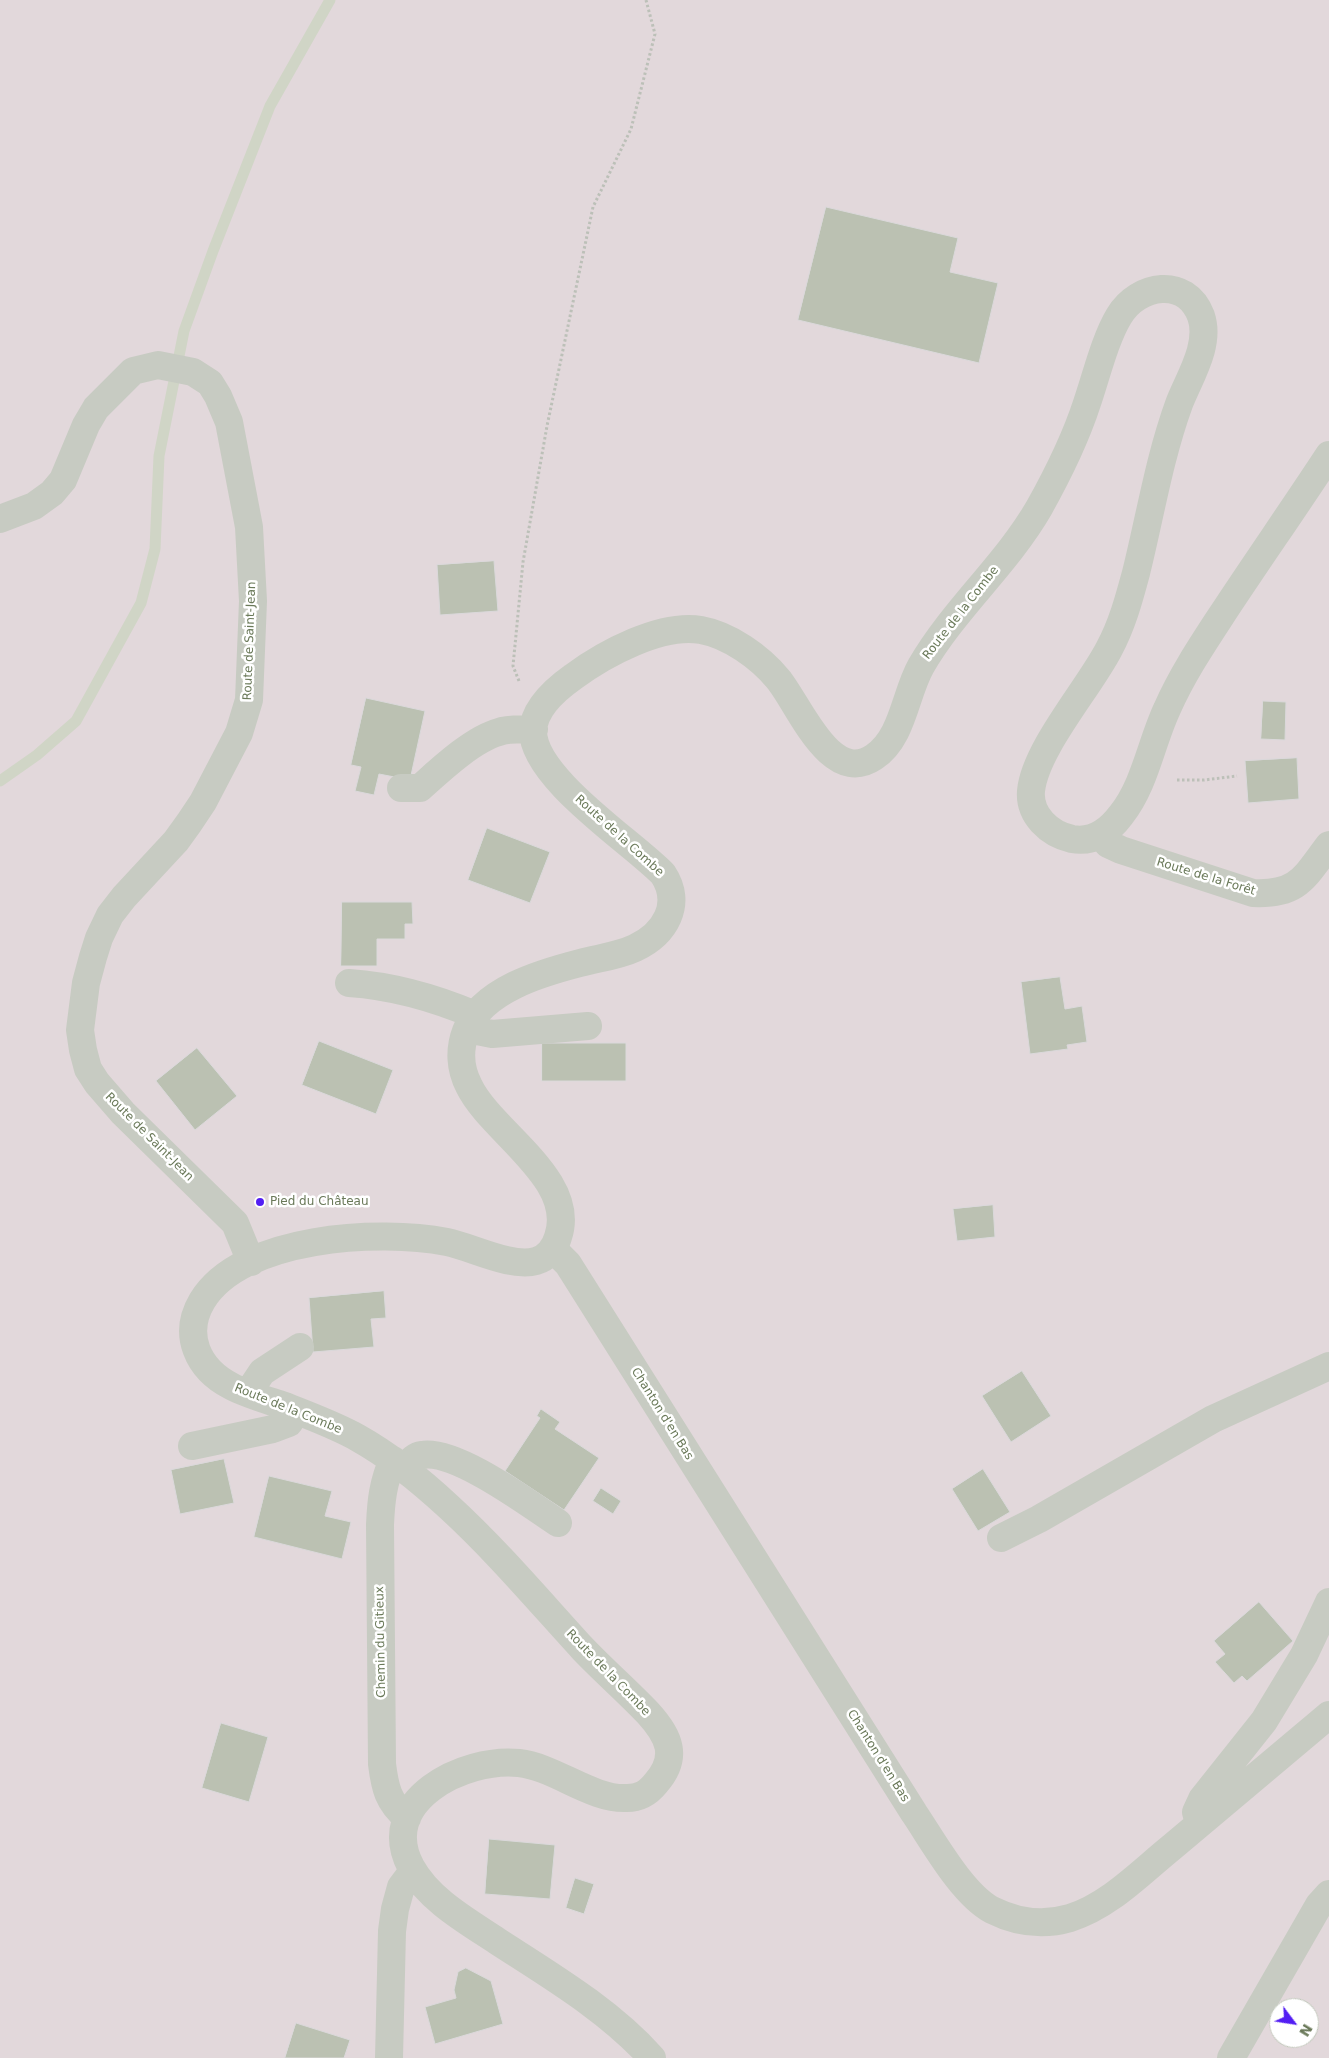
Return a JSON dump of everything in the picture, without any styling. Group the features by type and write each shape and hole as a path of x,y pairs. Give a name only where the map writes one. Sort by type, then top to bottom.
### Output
{"street":[{"name":"Route de la Combe","path":"471,1022 493,998 514,985 566,967 612,956 642,944 660,930 666,921 672,903 671,887 663,874 584,805 564,786 544,762 535,741 536,721 555,691 595,662 641,640 663,632 694,628 707,631 734,643 766,666 781,682 820,743 829,751 844,761 852,763 862,764 871,760 883,750 891,739 913,681 930,651 1012,549 1040,506 1066,458 1117,318 1130,301 1140,294 1166,288 1184,295 1197,308 1203,325 1201,349 1171,429 1122,620 1108,651 1042,758 1030,796 1034,813 1048,827 1062,836 1074,839 1088,839 1100,834"},
{"name":"Route de Saint-Jean","path":"0,519 34,506 52,493 62,480 86,425 96,408 133,371 158,365 193,372 210,383 218,396 229,422 247,518 252,601 249,700 238,733 194,816 176,841 124,897 110,915 99,938 86,983 80,1030 82,1050 88,1069 97,1083 123,1113 235,1223 251,1262"},
{"path":"1100,834 1112,825 1124,810 1137,788 1167,707 1188,669 1329,455"},
{"path":"402,788 413,790 420,788 442,768 470,747 499,732 536,721"},
{"name":"Route de la Forêt","path":"1100,834 1108,844 1121,850 1253,893 1271,894 1296,886 1329,845"},
{"path":"349,983 376,985 445,1003 471,1022 492,1034 588,1026"},
{"path":"471,1022 463,1038 461,1062 470,1090 492,1118 548,1181 557,1198 562,1216 560,1234 553,1249"},
{"name":"Route de la Combe","path":"553,1249 544,1258 526,1262 497,1257 439,1240 359,1236 340,1237 301,1245 251,1262 224,1277 207,1294 194,1317 192,1333 195,1349 207,1368 227,1384 355,1436 398,1464 426,1486 465,1522 588,1655 654,1720 666,1738 670,1756 664,1772 652,1788 640,1796 627,1798 605,1795 558,1774 529,1764 502,1762 475,1766 440,1781 422,1796 407,1818 404,1828 407,1859 413,1871 434,1895 592,2005 631,2037 652,2058"},
{"name":"Chanton d'en Bas","path":"553,1249 568,1264 914,1813 954,1872 976,1897 990,1908 1021,1921 1050,1922 1070,1918 1090,1909 1114,1893 1200,1824 1329,1715"},
{"path":"248,1393 262,1372 300,1347"},
{"path":"1000,1538 1039,1519 1214,1419 1329,1366"},
{"path":"192,1446 273,1430 289,1423 296,1411"},
{"path":"398,1464 422,1455 436,1455 456,1461 481,1474 558,1523"},
{"name":"Chemin du Gitieux","path":"398,1464 386,1477 382,1494 380,1525 382,1764 384,1781 389,1797 396,1808 407,1818"},
{"path":"1200,1824 1196,1812 1202,1799 1222,1772 1245,1747 1268,1714 1304,1655 1329,1602"},
{"path":"389,2058 394,1916 401,1887 413,1871"},
{"path":"1232,2058 1314,1914 1329,1894"}],"path":[{"path":"536,721 513,666 523,562 547,426 593,208 630,130 654,34 646,0"},
{"path":"1143,772 1179,780 1204,780 1237,776"}],"shaded area":[{"path":"0,0 1329,0 1329,2058 0,2058"}],"building":[{"path":"826,207 958,238 950,272 998,283 979,363 798,320"},
{"path":"494,561 498,611 440,615 437,565"},
{"path":"366,698 425,711 410,780 379,774 374,795 355,791 361,767 351,765"},
{"path":"1263,701 1286,702 1285,740 1261,739"},
{"path":"1297,758 1299,799 1248,803 1245,761"},
{"path":"487,828 550,852 530,903 468,880"},
{"path":"342,902 412,902 413,924 405,924 405,939 377,939 377,966 341,966"},
{"path":"1060,977 1065,1009 1082,1006 1087,1042 1067,1045 1068,1049 1030,1054 1021,982"},
{"path":"319,1041 393,1070 376,1114 302,1085"},
{"path":"542,1043 626,1043 626,1081 542,1081"},
{"path":"197,1048 237,1096 195,1130 156,1081"},
{"path":"993,1205 995,1237 957,1241 953,1209"},
{"path":"384,1291 386,1318 371,1319 374,1347 313,1352 309,1298"},
{"path":"1022,1371 1051,1416 1011,1442 982,1396"},
{"path":"541,1409 560,1422 555,1429 599,1458 564,1510 505,1471 540,1418 537,1416"},
{"path":"224,1459 234,1503 180,1514 171,1470"},
{"path":"983,1469 1010,1512 978,1531 952,1489"},
{"path":"269,1476 332,1491 325,1516 351,1522 342,1559 254,1537"},
{"path":"601,1488 621,1501 613,1514 593,1501"},
{"path":"1259,1602 1293,1641 1247,1681 1242,1676 1234,1683 1215,1662 1225,1654 1214,1641"},
{"path":"221,1723 268,1737 249,1802 202,1788"},
{"path":"489,1839 555,1845 550,1899 485,1894"},
{"path":"575,1878 594,1884 584,1914 566,1908"},
{"path":"466,1968 491,1981 503,2024 435,2044 425,2007 456,1998 454,1990 458,1972"},
{"path":"296,2023 350,2040 344,2058 285,2058"}],"waterway":[{"path":"0,781 37,755 76,721 141,603 155,549 159,456 184,331 270,106 330,0"}],"place":[{"name":"Pied du Château","path":"260,1202"}]}
